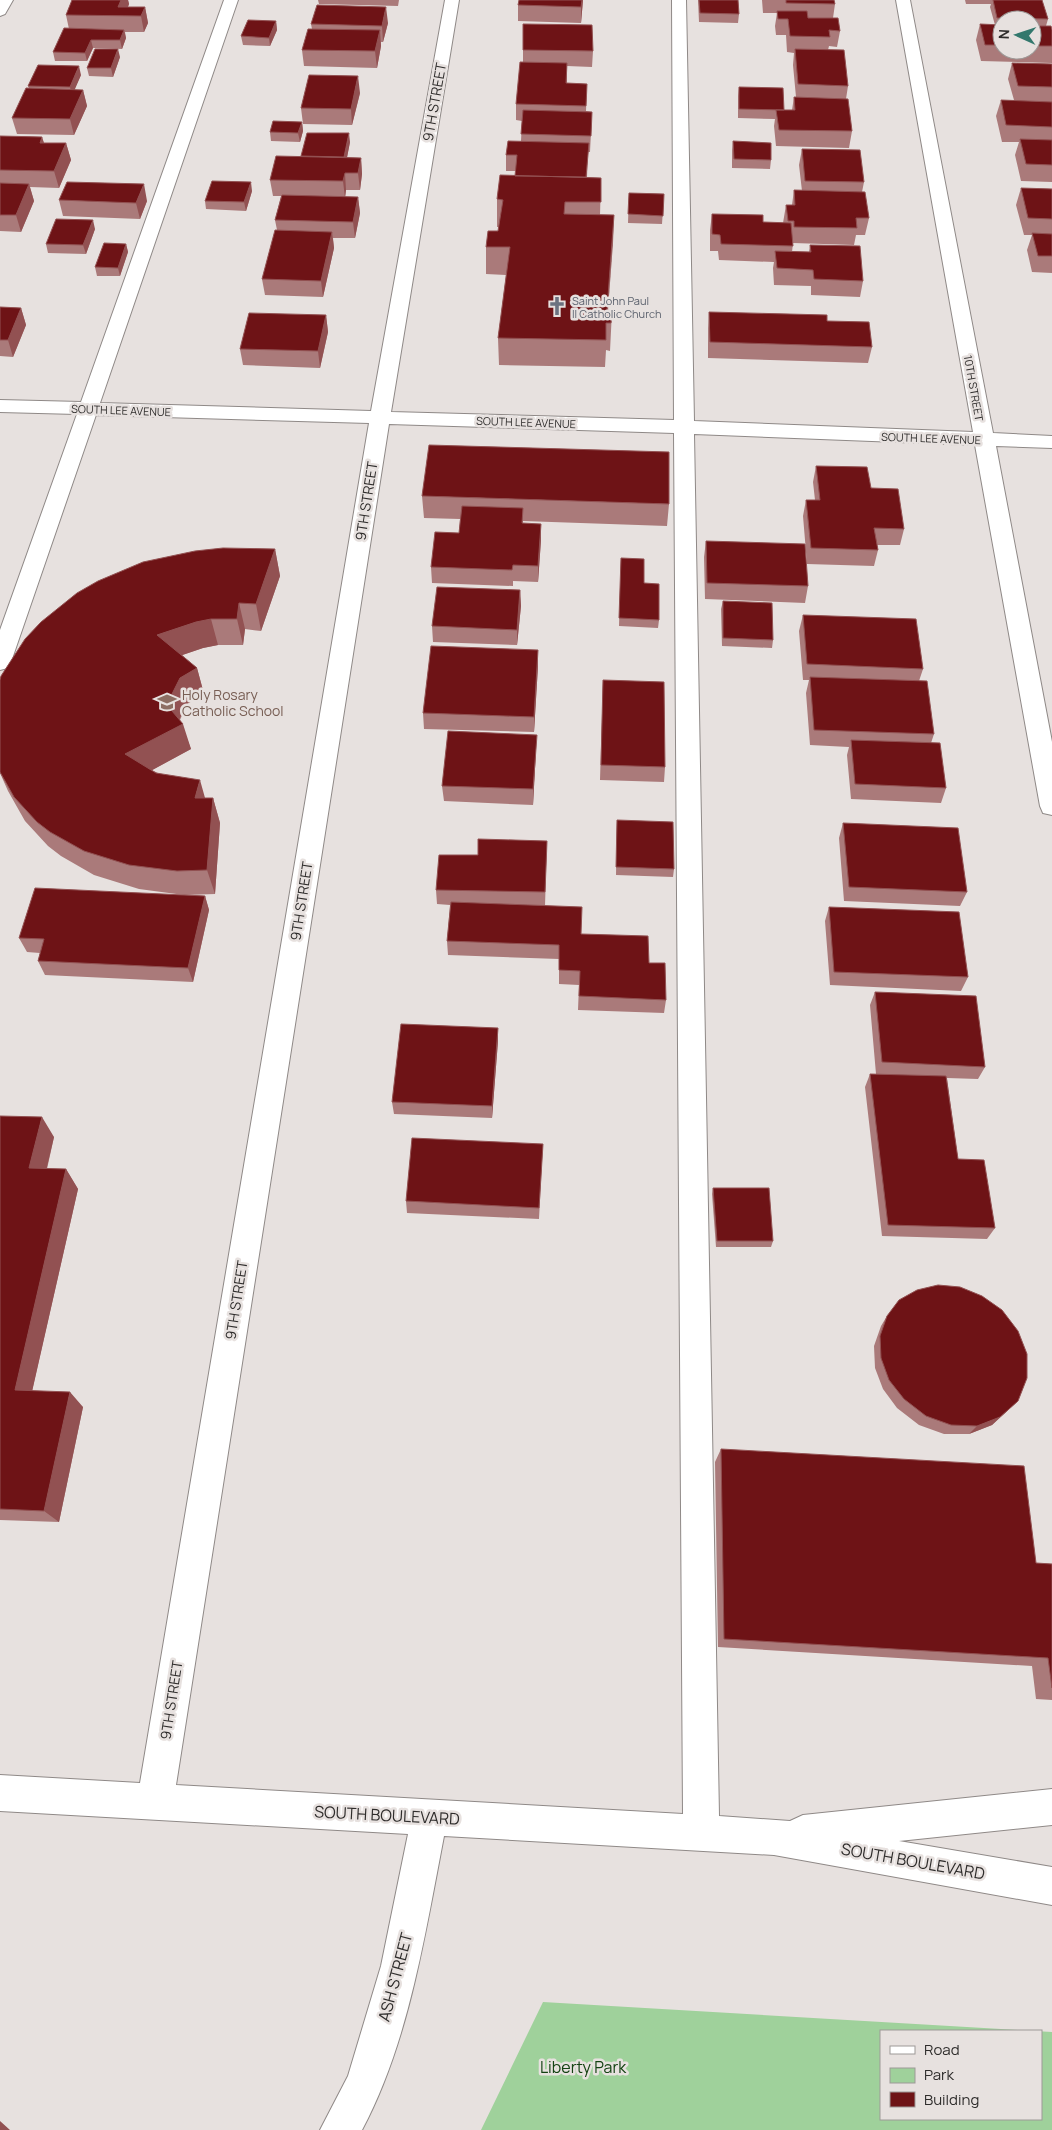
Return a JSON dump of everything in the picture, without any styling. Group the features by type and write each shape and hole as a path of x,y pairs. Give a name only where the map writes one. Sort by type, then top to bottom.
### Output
{"street":[{"path":"0,11 6,0"},
{"path":"0,662 231,0"},
{"name":"9TH STREET","path":"155,1802 380,418 452,0"},
{"path":"679,0 701,1833"},
{"name":"10TH STREET","path":"903,0 1052,806"},
{"name":"SOUTH LEE AVENUE","path":"0,406 684,427 1052,442"},
{"name":"SOUTH BOULEVARD","path":"0,1793 774,1837 1052,1886"},
{"name":"SOUTH BOULEVARD","path":"774,1837 964,1814 1052,1807"},
{"name":"ASH STREET","path":"340,2130 365,2084 400,1966 430,1817"}],"green space":[{"name":"Liberty Park","path":"543,2002 1018,2030 880,2030 880,2120 1042,2120 1042,2031 1052,2032 1052,2130 481,2130"}],"building":[{"path":"72,0 121,0 118,7 145,7 141,16 66,15"},
{"path":"519,0 582,0 581,7 518,5"},
{"path":"699,0 738,0 739,14 700,13"},
{"path":"786,0 834,0 835,4 786,3"},
{"path":"993,0 1042,0 1048,19 1042,19 1042,10 995,10"},
{"path":"317,5 386,7 382,26 311,24"},
{"path":"777,11 807,11 808,18 838,18 840,31 829,30 830,37 790,36 788,19 778,19"},
{"path":"248,20 276,21 269,38 241,36"},
{"path":"523,24 592,25 593,51 523,50"},
{"path":"980,24 992,25 992,45 985,45"},
{"path":"1042,26 1051,26 1052,46 1042,46"},
{"path":"64,28 124,30 120,40 91,40 85,53 53,52"},
{"path":"308,29 380,30 375,51 302,50"},
{"path":"95,49 118,49 111,68 87,68"},
{"path":"795,49 844,50 848,86 798,84"},
{"path":"520,62 567,63 566,83 587,84 586,106 516,104"},
{"path":"1012,63 1052,64 1052,87 1018,86"},
{"path":"38,65 79,66 70,87 28,86"},
{"path":"309,75 358,76 351,109 301,108"},
{"path":"739,87 783,88 784,110 739,109"},
{"path":"26,88 83,90 70,119 12,118"},
{"path":"794,97 848,99 852,131 779,130 776,110 795,110"},
{"path":"1001,100 1052,102 1052,127 1006,125"},
{"path":"523,110 592,112 591,136 521,134"},
{"path":"273,121 302,122 298,133 270,132"},
{"path":"307,133 349,133 344,157 301,156"},
{"path":"0,136 42,137 40,143 66,143 54,171 0,170"},
{"path":"1020,139 1052,140 1052,165 1026,164"},
{"path":"508,141 589,143 586,177 515,176 517,155 506,155"},
{"path":"733,141 771,143 771,160 734,159"},
{"path":"802,149 860,150 864,182 805,181"},
{"path":"276,156 361,158 358,173 345,173 343,181 270,180"},
{"name":"Saint John Paul II Catholic Church","path":"500,175 601,178 601,202 565,202 564,214 614,215 607,310 612,311 611,323 606,323 606,340 498,338 510,247 486,247 488,231 498,231 503,200 497,199"},
{"path":"212,181 251,182 244,202 205,201"},
{"path":"67,182 144,184 136,203 59,200"},
{"path":"0,183 29,184 16,215 0,215"},
{"path":"1021,188 1052,189 1052,219 1028,218"},
{"path":"794,190 865,192 869,218 856,218 857,228 794,227 794,221 788,221 786,205 795,205"},
{"path":"629,193 664,194 663,216 628,214"},
{"path":"282,195 358,197 353,222 275,220"},
{"path":"712,214 763,215 763,222 791,223 793,246 721,244 720,235 712,234"},
{"path":"56,219 93,220 83,245 46,244"},
{"path":"275,230 332,232 321,281 262,279"},
{"path":"1032,233 1052,234 1052,256 1038,256"},
{"path":"104,243 126,244 118,268 95,267"},
{"path":"810,245 860,246 863,281 814,279 813,270 777,268 775,251 811,252"},
{"path":"0,307 21,308 8,340 0,340"},
{"path":"709,312 827,315 827,321 869,322 872,347 710,342"},
{"path":"249,313 326,315 318,351 240,349"},
{"path":"429,445 669,452 669,504 422,496"},
{"path":"816,466 867,467 871,488 898,489 904,529 874,528 878,550 811,548 806,500 820,500"},
{"path":"462,506 523,508 522,523 541,524 538,566 513,565 512,570 431,567 435,532 459,533"},
{"path":"706,541 805,544 808,586 707,583"},
{"path":"223,548 275,549 256,604 239,603 237,619 211,619 196,622 157,635 197,668 180,678 172,694 172,711 183,724 125,754 156,773 200,780 195,798 213,798 207,870 177,871 129,865 84,851 50,832 37,822 14,797 0,772 1,676 25,639 41,622 77,593 98,581 143,562 195,551"},
{"path":"621,558 644,559 644,583 659,584 659,620 619,618"},
{"path":"437,587 520,590 517,630 432,626"},
{"path":"723,601 772,603 773,640 723,638"},
{"path":"803,615 916,619 923,669 807,664"},
{"path":"431,646 538,650 534,717 423,713"},
{"path":"810,677 927,681 934,734 814,730"},
{"path":"603,680 664,682 665,767 601,765"},
{"path":"448,731 537,735 533,789 442,786"},
{"path":"851,740 940,743 946,788 855,784"},
{"path":"617,820 673,822 674,869 616,867"},
{"path":"843,823 958,828 967,892 849,887"},
{"path":"478,839 547,841 545,892 436,890 439,855 478,855"},
{"path":"35,888 205,896 188,968 38,961 44,939 19,938"},
{"path":"451,902 582,907 581,934 648,936 649,963 665,963 666,1000 579,996 580,971 559,970 559,945 447,941"},
{"path":"829,907 959,912 968,977 834,972"},
{"path":"875,992 976,996 985,1067 882,1062"},
{"path":"401,1024 498,1028 492,1106 392,1102"},
{"path":"870,1074 946,1076 958,1159 984,1160 995,1228 888,1225"},
{"path":"0,1116 42,1117 29,1168 66,1169 15,1390 70,1392 44,1511 0,1509"},
{"path":"412,1138 543,1144 539,1208 406,1201"},
{"path":"713,1188 769,1188 773,1241 717,1241"},
{"path":"938,1285 960,1287 982,1296 1002,1310 1018,1331 1027,1354 1027,1378 1018,1401 1000,1417 977,1426 951,1425 926,1416 904,1399 889,1380 881,1358 880,1336 887,1316 899,1300 917,1290"},
{"path":"721,1449 1024,1466 1036,1563 1052,1564 1052,1688 1048,1658 724,1639"}],"place":[{"name":"Saint John Paul II Catholic Church","path":"557,306"},
{"name":"Holy Rosary Catholic School","path":"167,702"}]}
